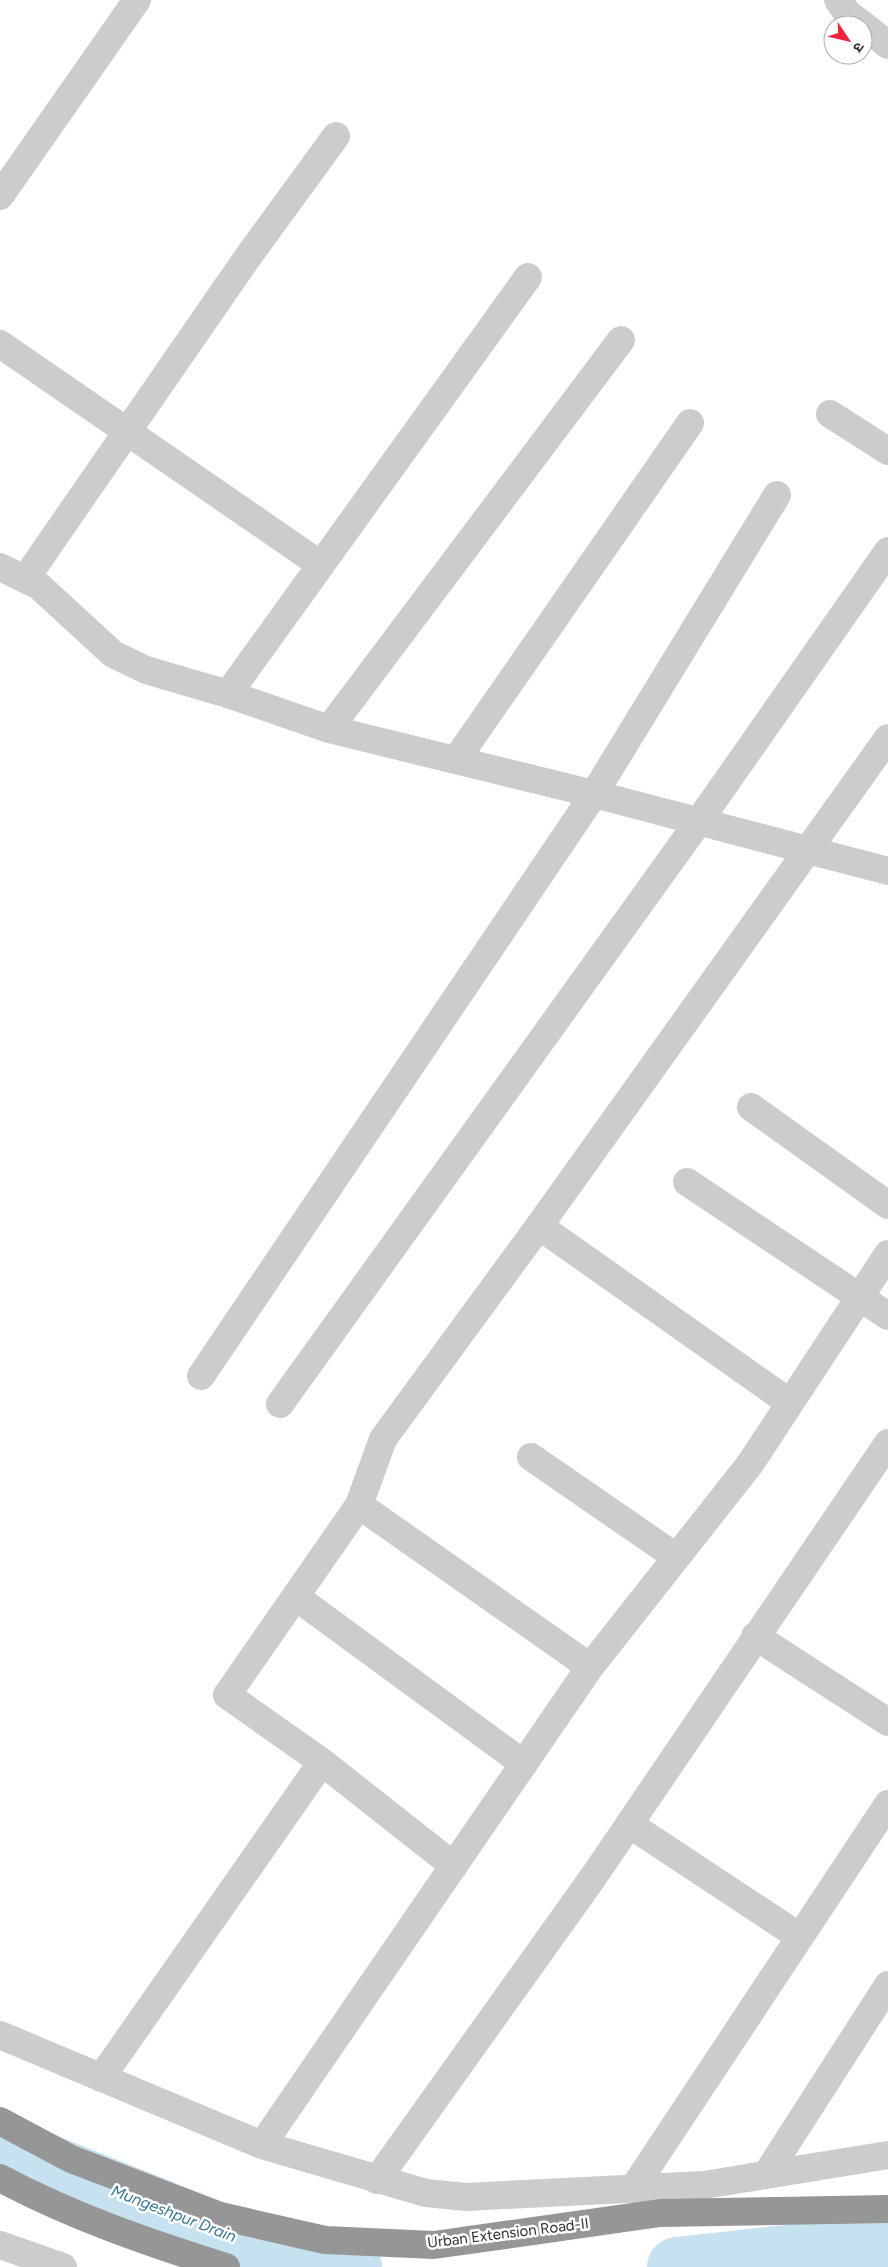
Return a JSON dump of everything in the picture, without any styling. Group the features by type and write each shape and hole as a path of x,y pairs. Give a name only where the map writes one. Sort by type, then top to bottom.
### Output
{"highway":[{"name":"Urban Extension Road-II","path":"0,2121 71,2159 220,2216 325,2240 434,2245 660,2213 888,2209"},
{"path":"0,2178 43,2201 163,2247 226,2267"}],"street":[{"path":"0,196 137,0"},
{"path":"838,0 851,15"},
{"path":"873,33 888,45"},
{"path":"26,578 245,261 336,136"},
{"path":"228,694 528,277"},
{"path":"329,729 621,340"},
{"path":"0,344 321,564"},
{"path":"830,414 888,451"},
{"path":"456,760 690,423"},
{"path":"201,1376 594,794 776,496"},
{"path":"280,1404 699,821 888,551"},
{"path":"0,567 39,586 113,654 146,670 228,694 329,729 594,794 888,871"},
{"path":"454,1866 322,1762 227,1695 359,1505 383,1439 539,1226 888,738"},
{"path":"752,1108 888,1205"},
{"path":"687,1182 888,1316"},
{"path":"539,1226 790,1403"},
{"path":"262,2145 590,1668 750,1464 888,1254"},
{"path":"377,2180 629,1824 888,1442"},
{"path":"531,1458 676,1558"},
{"path":"359,1505 590,1668"},
{"path":"296,1596 524,1764"},
{"path":"755,1636 888,1722"},
{"path":"101,2078 322,1762"},
{"path":"633,2189 888,1804"},
{"path":"629,1824 800,1937"},
{"path":"766,2175 888,1985"},
{"path":"0,2035 262,2145 377,2180 426,2192 466,2197 704,2185 888,2155"},
{"path":"0,2245 33,2262 63,2267"}],"waterway":[{"name":"Mungeshpur Drain","path":"0,2145 222,2234 352,2267"},
{"name":"Mungeshpur Drain","path":"677,2267 888,2244"}]}
